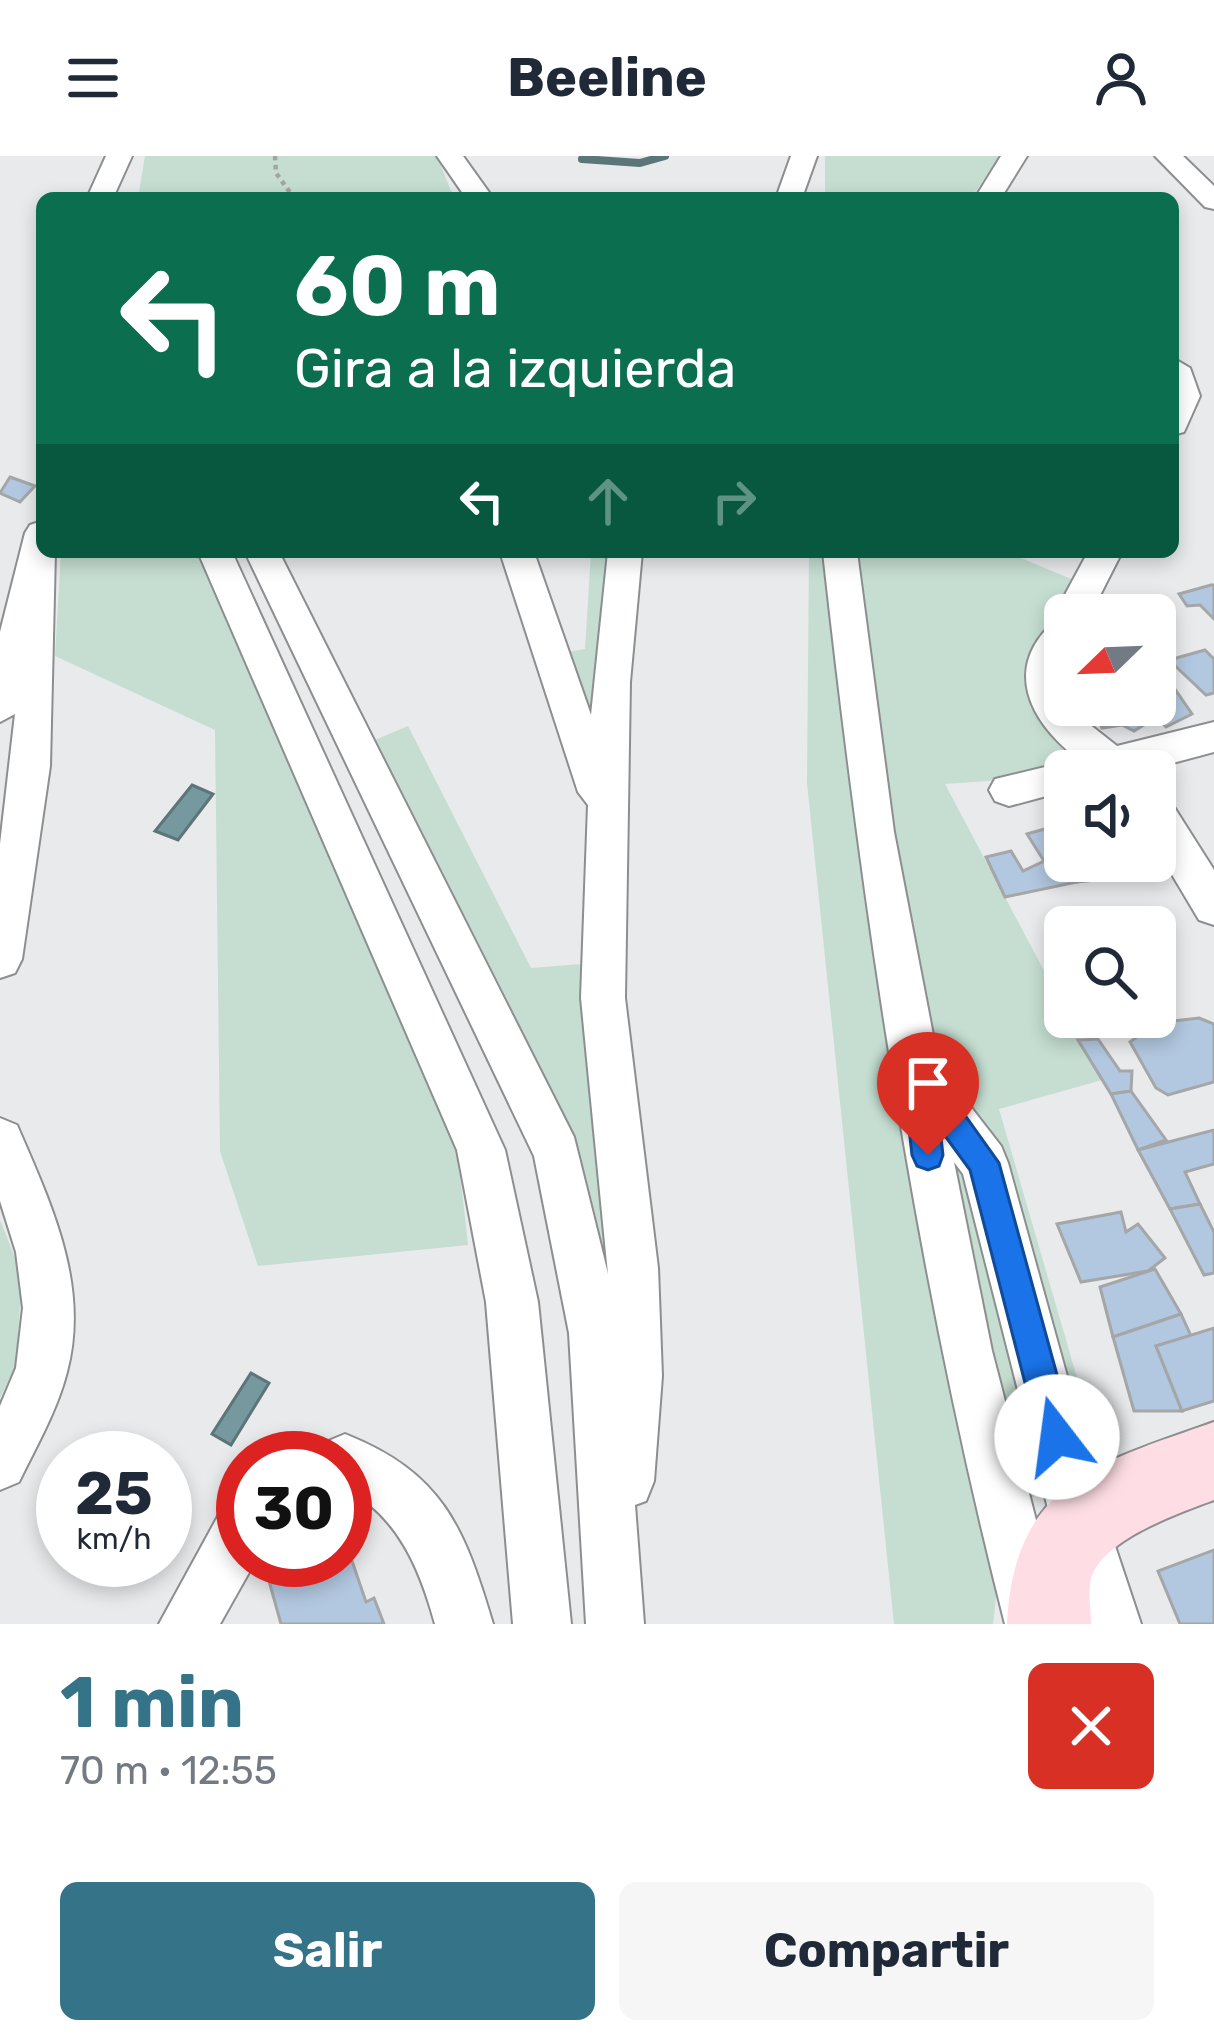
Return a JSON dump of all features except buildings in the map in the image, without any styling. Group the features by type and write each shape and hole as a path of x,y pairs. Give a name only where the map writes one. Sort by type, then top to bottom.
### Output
{"main road":[{"path":"1049,1624 1053,1567 1081,1528 1125,1494 1214,1461"}],"street":[{"path":"103,192 119,156"},
{"path":"127,192 131,156"},
{"path":"450,156 454,169 475,192"},
{"path":"791,192 804,156"},
{"path":"992,192 1014,156"},
{"path":"1168,156 1214,201"},
{"path":"1179,366 1214,362"},
{"path":"1179,374 1186,382 1188,398 1179,414"},
{"path":"0,706 37,558"},
{"path":"0,959 15,891 39,651 39,558"},
{"path":"218,558 481,1150 512,1302 542,1624"},
{"path":"265,558 557,1153 595,1333 615,1613"},
{"path":"520,558 606,815"},
{"path":"615,1613 636,1376 633,1268 603,998 611,682 624,558"},
{"path":"841,558 874,832 918,1075 932,1196 990,1462 1034,1624"},
{"path":"1083,594 1102,558"},
{"path":"1067,726 1089,750"},
{"path":"1166,750 1214,737"},
{"path":"1009,790 1044,781"},
{"path":"1176,845 1214,907"},
{"path":"918,1075 984,1163 1081,1528 1112,1624"},
{"path":"0,1141 46,1261 50,1319 41,1372 0,1463"},
{"path":"372,1472 393,1481 428,1527 464,1624"},
{"path":"188,1624 216,1575"}],"path":[{"path":"275,156 276,173 289,192"}],"green space":[{"path":"145,156 437,156 452,192 139,192"},
{"path":"825,156 1000,156 975,192 825,192"},
{"path":"61,558 205,558 457,1146 468,1245 258,1266 220,1151 215,730 55,656"},
{"path":"591,558 613,558 596,755 561,653 585,649"},
{"path":"809,558 1021,558 1074,580 1068,594 1044,594 1044,648 1032,675 1044,695 1044,726 1063,726 1077,750 1044,750 1044,770 1002,780 945,784 1044,971 1044,1038 1080,1038 1102,1080 999,1109 1100,1457 1016,1507 1003,1535 993,1624 894,1624 807,783"},
{"path":"408,726 531,968 582,964 616,1337 370,742"},
{"path":"0,1220 22,1275 16,1365 0,1398"}],"water":[{"path":"192,785 213,794 178,840 155,831"},
{"path":"251,1373 269,1383 240,1431 212,1434"}],"waterway":[{"path":"582,159 640,163 665,156"}],"route":[{"path":"928,1155 918,1075 984,1163 1057,1437"}]}
